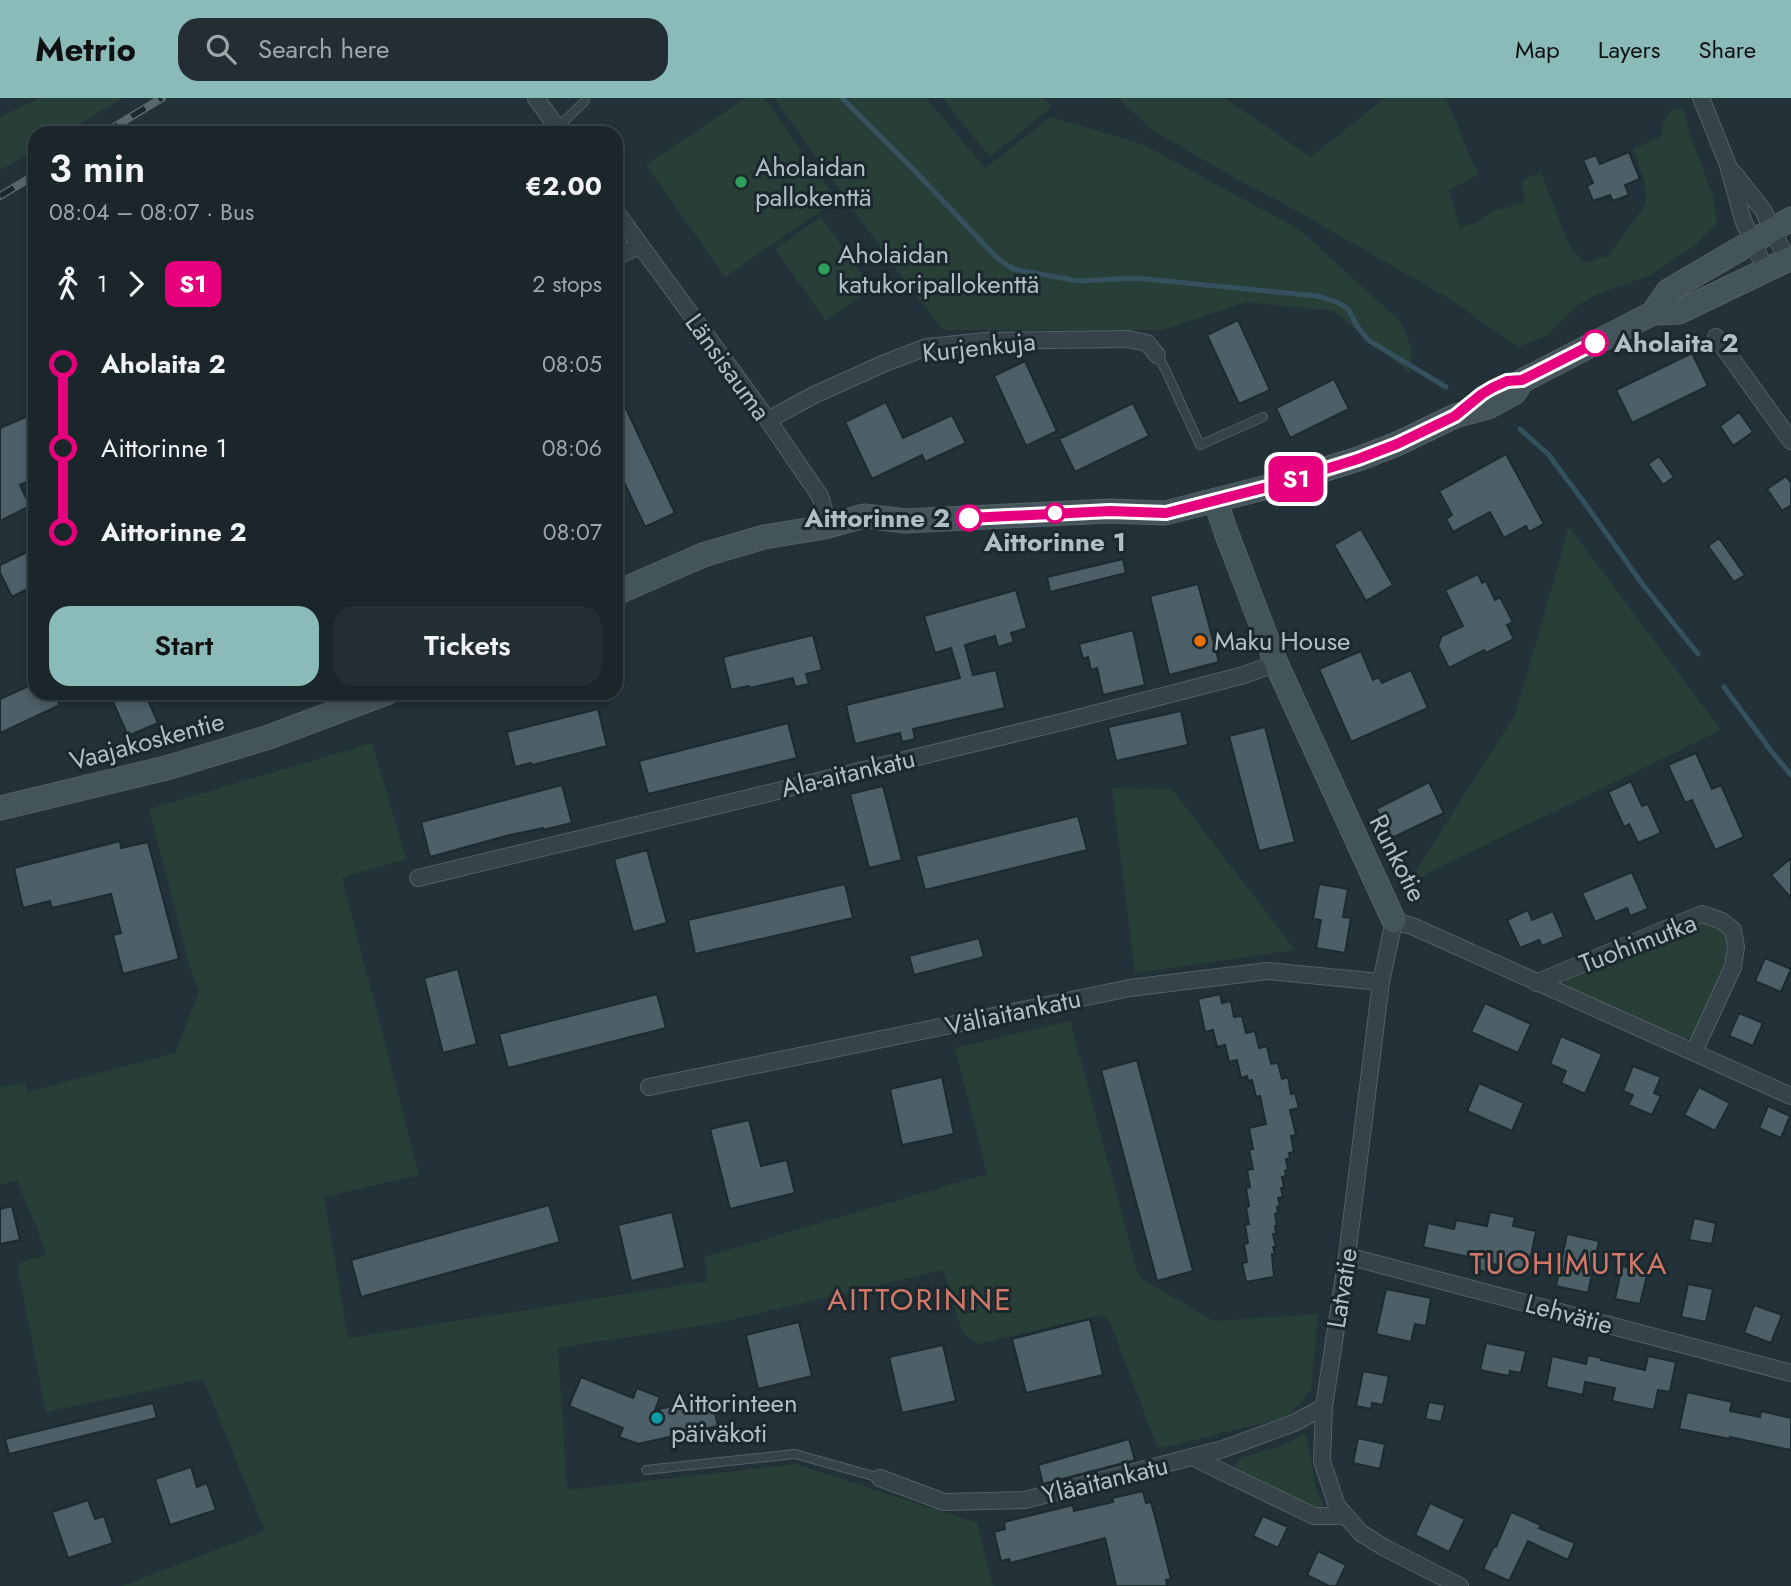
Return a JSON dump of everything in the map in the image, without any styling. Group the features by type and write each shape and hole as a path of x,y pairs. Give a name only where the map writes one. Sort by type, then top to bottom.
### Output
{"main road":[{"path":"1653,313 1668,291 1772,230"},
{"path":"623,590 703,555 764,537 825,527 865,533 905,521 1110,511 1164,496 1215,500 1271,486 1358,459 1455,416 1488,407 1514,393 1522,380 1653,313 1679,312 1789,259"},
{"name":"Runkotie","path":"1215,500 1276,663 1394,921"},
{"name":"Vaajakoskentie","path":"0,808 182,763 269,737 367,700"}],"street":[{"path":"536,98 556,126"},
{"path":"1701,98 1728,165 1742,220 1772,230"},
{"path":"1728,165 1763,210 1789,259"},
{"name":"Länsisauma","path":"623,222 820,496 825,527"},
{"path":"1766,271 1772,230"},
{"path":"623,254 639,246"},
{"path":"1716,337 1791,441"},
{"name":"Kurjenkuja","path":"768,421 814,395 927,347 986,341 1128,339 1147,343 1157,355"},
{"name":"Ala-aitankatu","path":"418,877 1066,721 1244,675 1276,663"},
{"name":"Tuohimutka","path":"1536,983 1702,915 1722,921 1732,930 1736,947 1734,967 1694,1052"},
{"name":"Latvatie","path":"1394,921 1381,982 1347,1256 1324,1406 1322,1461 1337,1506 1361,1533 1460,1586"},
{"name":"Runkotie","path":"1394,921 1412,926 1791,1096"},
{"name":"Väliaitankatu","path":"649,1087 1130,988 1267,971 1381,982"},
{"name":"Lehvätie","path":"1347,1256 1791,1373"},
{"name":"Yläaitankatu","path":"880,1478 944,1502 1025,1500 1223,1449 1294,1423 1324,1406"},
{"path":"1192,1457 1314,1516 1346,1516"}],"lane":[{"path":"563,126 585,101"},
{"path":"1157,355 1200,445 1263,417"},
{"path":"646,1471 795,1454 880,1478"}],"green space":[{"path":"40,98 123,98 76,126 28,126 28,154 0,170 0,117"},
{"name":"Aholaidan pallokenttä","path":"745,98 764,98 837,200 725,277 646,165"},
{"path":"774,98 926,98 985,168 1051,117 1142,144 1300,230 1401,322 1411,348 1410,373 1334,311 1246,302 1162,330 943,330 903,279"},
{"path":"942,98 1043,98 1052,107 990,157"},
{"path":"1118,98 1224,98 1311,157 1385,98 1446,98 1478,175 1449,190 1460,228 1494,211 1525,202 1522,180 1541,172 1569,245 1584,263 1608,256 1646,204 1645,182 1633,149 1661,137 1663,122 1672,109 1684,110 1690,135 1713,195 1717,223 1697,244 1651,275 1595,295 1578,305 1546,336 1518,347 1448,298 1152,130"},
{"name":"Aholaidan katukoripallokenttä","path":"821,217 872,288 826,321 775,249"},
{"path":"1569,527 1721,730 1408,883 1515,715"},
{"path":"372,743 406,859 342,878 419,1175 324,1197 348,1338 708,1281 704,1257 987,1174 955,1048 1070,1021 1139,1277 1214,1321 1318,1314 1311,1390 1287,1417 1158,1449 1109,1320 1101,1315 977,1344 962,1331 943,1270 718,1323 558,1348 567,1490 796,1464 977,1523 993,1586 122,1586 265,1531 203,1379 46,1412 17,1264 47,1254 17,1180 0,1185 0,1087 24,1083 28,1092 175,1053 199,992 189,964 149,809"},
{"path":"1112,788 1172,789 1295,950 1135,973"},
{"path":"1703,923 1712,925 1725,935 1726,948 1716,988 1693,1037 1682,1040 1569,990 1565,982 1568,975"},
{"path":"1306,1434 1316,1490 1323,1504 1320,1508 1294,1501 1237,1472 1235,1465 1240,1458 1281,1446"}],"building":[{"path":"1629,152 1640,179 1625,185 1629,195 1613,201 1610,195 1593,201 1587,186 1593,183 1583,160 1596,155 1600,164"},
{"path":"1238,320 1270,390 1239,404 1207,335"},
{"path":"1692,353 1708,386 1632,423 1616,390"},
{"path":"1025,361 1057,431 1026,446 994,376"},
{"path":"1334,379 1349,409 1290,438 1276,408"},
{"path":"623,402 675,513 645,527 623,480"},
{"path":"886,402 903,438 952,415 966,443 925,462 922,455 872,479 845,422"},
{"path":"1133,403 1149,436 1075,472 1059,439"},
{"path":"1739,412 1753,432 1733,446 1720,426"},
{"path":"28,416 28,481 20,485 28,507 0,521 0,428"},
{"path":"1506,454 1544,524 1529,532 1526,526 1504,538 1490,512 1453,532 1446,519 1452,515 1439,491"},
{"path":"1659,456 1674,477 1663,485 1648,464"},
{"path":"1786,476 1791,483 1791,505 1782,511 1767,489"},
{"path":"1361,529 1393,585 1366,601 1334,545"},
{"path":"1719,538 1745,575 1734,582 1708,546"},
{"path":"28,551 28,589 12,597 0,573 0,565"},
{"path":"1123,559 1126,573 1050,592 1047,577"},
{"path":"1478,574 1482,583 1486,581 1495,600 1500,597 1513,622 1507,625 1514,639 1486,653 1484,650 1449,668 1438,646 1442,636 1463,626 1445,590"},
{"path":"1198,584 1219,662 1169,675 1150,596"},
{"path":"1016,590 1027,628 1011,633 1014,642 998,647 995,636 965,645 973,675 996,670 1005,708 913,729 915,739 902,742 900,733 855,744 846,705 960,678 951,648 935,653 924,616"},
{"path":"1133,630 1145,685 1103,695 1097,668 1091,670 1088,657 1083,659 1079,644"},
{"path":"813,635 822,670 806,674 809,684 795,687 793,678 731,690 723,657"},
{"path":"1361,651 1373,680 1379,677 1382,683 1411,670 1428,708 1351,742 1319,669"},
{"path":"28,686 28,700 58,700 60,705 0,733 0,699"},
{"path":"112,700 148,700 158,723 128,736"},
{"path":"598,709 607,746 515,767 507,732"},
{"path":"1181,711 1188,745 1116,761 1108,727"},
{"path":"788,723 797,758 648,794 639,761"},
{"path":"1265,727 1295,842 1259,851 1229,736"},
{"path":"1696,753 1712,789 1721,785 1744,837 1715,850 1692,800 1685,803 1668,765"},
{"path":"1631,781 1642,806 1648,804 1661,833 1638,843 1629,824 1624,827 1608,792"},
{"path":"1429,782 1444,813 1390,839 1376,809"},
{"path":"562,785 572,823 506,836 430,857 421,822"},
{"path":"883,786 902,860 869,868 850,794"},
{"path":"1078,816 1087,850 925,890 916,856"},
{"path":"120,841 121,848 148,842 179,959 123,974 113,935 121,933 111,894 52,908 50,901 23,908 14,868"},
{"path":"647,850 667,923 633,932 614,859"},
{"path":"1791,858 1791,898 1771,875"},
{"path":"1632,872 1648,909 1630,916 1627,908 1595,922 1582,893"},
{"path":"845,884 853,918 695,954 688,920"},
{"path":"1319,884 1348,889 1343,917 1351,918 1345,953 1316,948 1321,920 1313,919"},
{"path":"1528,910 1532,920 1553,911 1564,937 1542,946 1539,940 1520,948 1507,920"},
{"path":"979,938 984,957 914,975 909,956"},
{"path":"1765,958 1791,969 1781,992 1755,981"},
{"path":"458,969 477,1044 443,1053 424,978"},
{"path":"657,994 666,1028 508,1068 499,1034"},
{"path":"1220,994 1222,1003 1231,1001 1234,1017 1242,1016 1246,1033 1255,1031 1259,1048 1267,1046 1271,1064 1278,1063 1282,1079 1288,1077 1291,1094 1295,1093 1299,1108 1290,1110 1296,1135 1291,1136 1294,1152 1289,1153 1290,1158 1286,1159 1288,1170 1285,1171 1286,1176 1282,1177 1283,1197 1278,1198 1280,1206 1275,1214 1277,1226 1276,1234 1273,1234 1276,1247 1273,1247 1275,1254 1272,1254 1274,1277 1246,1282 1242,1263 1247,1262 1244,1244 1248,1243 1245,1225 1249,1224 1246,1207 1249,1206 1246,1188 1250,1187 1247,1170 1253,1169 1249,1150 1253,1149 1249,1128 1266,1124 1260,1096 1256,1097 1252,1080 1248,1081 1247,1076 1241,1078 1237,1060 1229,1062 1225,1045 1217,1047 1213,1030 1205,1032 1198,999"},
{"path":"1485,1003 1531,1024 1518,1053 1471,1032"},
{"path":"1739,1013 1763,1023 1753,1046 1729,1036"},
{"path":"1561,1036 1602,1054 1585,1094 1561,1083 1566,1071 1550,1064"},
{"path":"1137,1060 1193,1271 1157,1281 1101,1070"},
{"path":"1633,1066 1661,1077 1654,1093 1661,1096 1652,1115 1628,1105 1633,1095 1623,1091"},
{"path":"942,1077 954,1134 902,1145 890,1089"},
{"path":"1479,1083 1524,1103 1512,1131 1467,1111"},
{"path":"1699,1087 1730,1103 1715,1131 1684,1115"},
{"path":"1768,1106 1790,1116 1781,1138 1759,1128"},
{"path":"749,1120 761,1166 787,1160 795,1193 730,1209 710,1129"},
{"path":"549,1205 560,1242 361,1297 351,1260"},
{"path":"12,1206 20,1240 0,1244 0,1209"},
{"path":"672,1212 685,1268 631,1281 618,1225"},
{"path":"1490,1212 1515,1217 1513,1226 1536,1231 1528,1271 1492,1264 1490,1273 1471,1268 1473,1258 1423,1247 1428,1223 1454,1229 1456,1220 1487,1226"},
{"path":"1694,1218 1716,1223 1712,1244 1689,1240"},
{"path":"1567,1234 1599,1241 1588,1293 1556,1286"},
{"path":"1622,1266 1648,1271 1640,1304 1615,1299"},
{"path":"1688,1284 1713,1289 1706,1322 1681,1317"},
{"path":"1386,1289 1431,1298 1426,1326 1415,1324 1411,1342 1376,1334"},
{"path":"1754,1305 1782,1315 1771,1343 1744,1333"},
{"path":"1090,1319 1103,1375 1026,1393 1012,1339"},
{"path":"799,1322 812,1376 758,1389 746,1335"},
{"path":"1486,1343 1526,1351 1521,1373 1510,1371 1509,1376 1480,1370"},
{"path":"943,1345 956,1401 902,1413 889,1357"},
{"path":"1588,1355 1645,1370 1648,1356 1676,1362 1670,1392 1658,1390 1654,1410 1612,1401 1615,1388 1585,1382 1583,1395 1546,1387 1552,1356 1586,1364"},
{"path":"1363,1371 1389,1376 1383,1405 1372,1403 1371,1409 1356,1406"},
{"name":"Aittorinteen päiväkoti","path":"581,1377 633,1398 637,1388 660,1397 655,1410 711,1397 718,1426 638,1444 619,1437 623,1428 569,1406"},
{"path":"1687,1392 1732,1402 1730,1411 1760,1417 1761,1411 1791,1418 1791,1450 1679,1429"},
{"path":"1429,1402 1445,1405 1441,1422 1425,1419"},
{"path":"153,1403 157,1418 9,1454 5,1439"},
{"path":"1358,1438 1385,1444 1380,1469 1353,1463"},
{"path":"1129,1439 1135,1460 1043,1484 1038,1465"},
{"path":"191,1467 197,1487 207,1483 216,1510 170,1525 155,1479"},
{"path":"1143,1491 1146,1503 1151,1502 1171,1579 1166,1580 1167,1586 1116,1586 1105,1538 1010,1563 1009,1559 1001,1561 994,1532 1005,1529 1004,1522 1073,1505 1074,1511 1113,1502 1112,1498"},
{"path":"88,1500 95,1519 104,1516 113,1543 68,1558 52,1512"},
{"path":"1430,1503 1465,1519 1449,1552 1415,1535"},
{"path":"1511,1512 1541,1525 1539,1528 1575,1543 1568,1560 1528,1541 1509,1581 1483,1569"},
{"path":"1263,1516 1288,1527 1278,1548 1253,1536"},
{"path":"1318,1551 1346,1565 1336,1586 1329,1586 1307,1575"}],"waterway":[{"path":"842,98 996,257 1013,269 1078,281 1135,278 1317,296 1337,302 1348,309 1368,340 1446,387"},
{"path":"1520,429 1548,454 1643,585 1698,654"},
{"path":"1724,687 1791,775"}],"railway":[{"path":"116,126 162,98"},
{"path":"0,196 28,179"}],"bus line":[{"name":"S1","path":"969,518 1110,511 1166,513 1271,486 1397,444 1455,416 1492,388 1507,381 1522,380 1595,343"}],"place":[{"name":"Aholaidan pallokenttä","path":"741,182"},
{"name":"Aholaidan katukoripallokenttä","path":"824,269"},
{"name":"Aholaita 2","path":"1595,343"},
{"name":"Aittorinne 1","path":"1055,513"},
{"name":"Aittorinne 2","path":"969,518"},
{"name":"Maku House","path":"1200,641"},
{"name":"Aittorinteen päiväkoti","path":"657,1418"}],"district":[{"name":"TUOHIMUTKA","path":"1569,1263"},
{"name":"AITTORINNE","path":"920,1299"}]}
